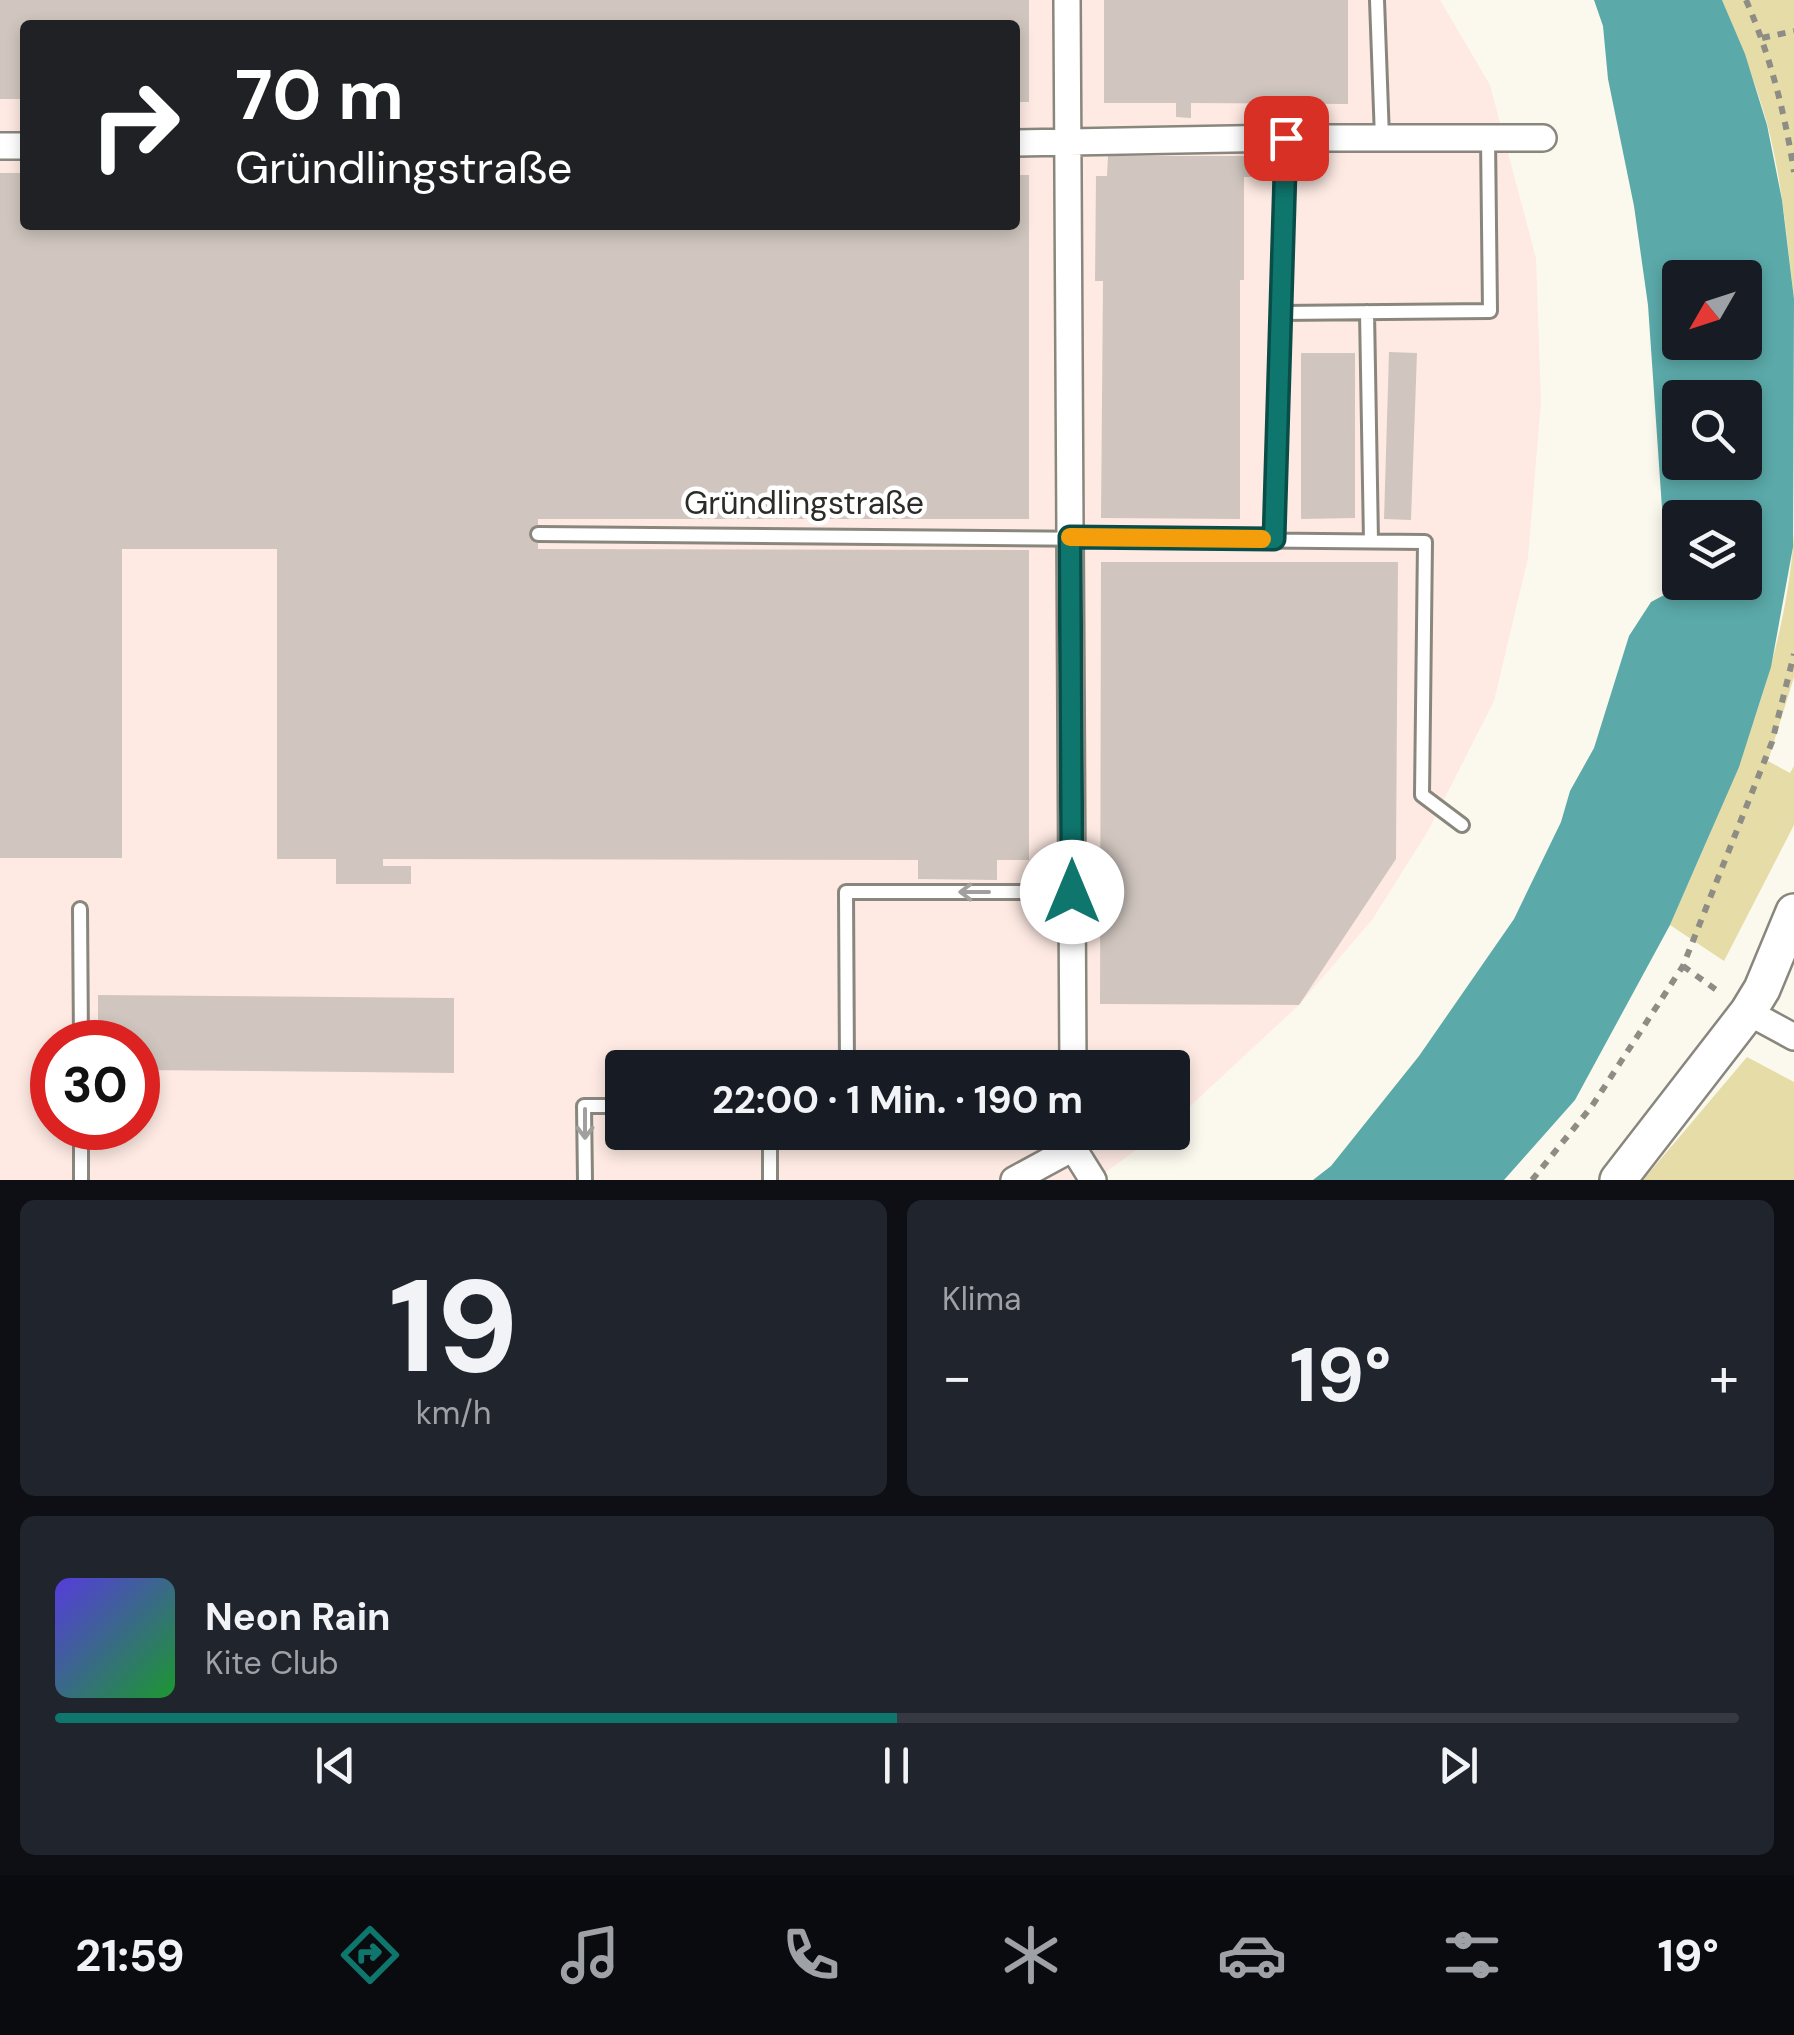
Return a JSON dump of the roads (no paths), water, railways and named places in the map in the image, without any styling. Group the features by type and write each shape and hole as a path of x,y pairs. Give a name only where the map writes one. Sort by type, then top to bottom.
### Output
{"street":[{"path":"1068,0 1073,1050"},
{"path":"1020,143 1543,138"},
{"path":"1755,1000 1794,912"},
{"path":"1618,1180 1755,1000 1794,968"},
{"path":"1755,1000 1794,1037"},
{"path":"1014,1180 1058,1150"},
{"path":"1078,1150 1094,1180"}],"lane":[{"path":"1377,0 1382,138"},
{"path":"1274,539 1286,138"},
{"path":"1280,313 1490,311 1488,138"},
{"path":"1367,312 1371,540"},
{"name":"Gründlingstraße","path":"538,534 1425,542 1422,795 1462,824"},
{"path":"846,1050 846,892 1072,892"},
{"path":"80,909 80,1020"},
{"path":"585,1180 584,1106 605,1106"},
{"path":"81,1150 81,1180"},
{"path":"770,1150 770,1180"}],"water":[{"path":"1594,0 1722,0 1745,54 1767,125 1782,200 1794,299 1793,547 1771,667 1739,767 1670,925 1575,1100 1504,1180 1313,1180 1331,1166 1419,1056 1514,919 1561,822 1570,791 1594,748 1629,636 1651,602 1662,596 1662,600 1762,600 1762,500 1662,500 1662,508 1648,305 1634,206 1608,79 1603,26"}]}
